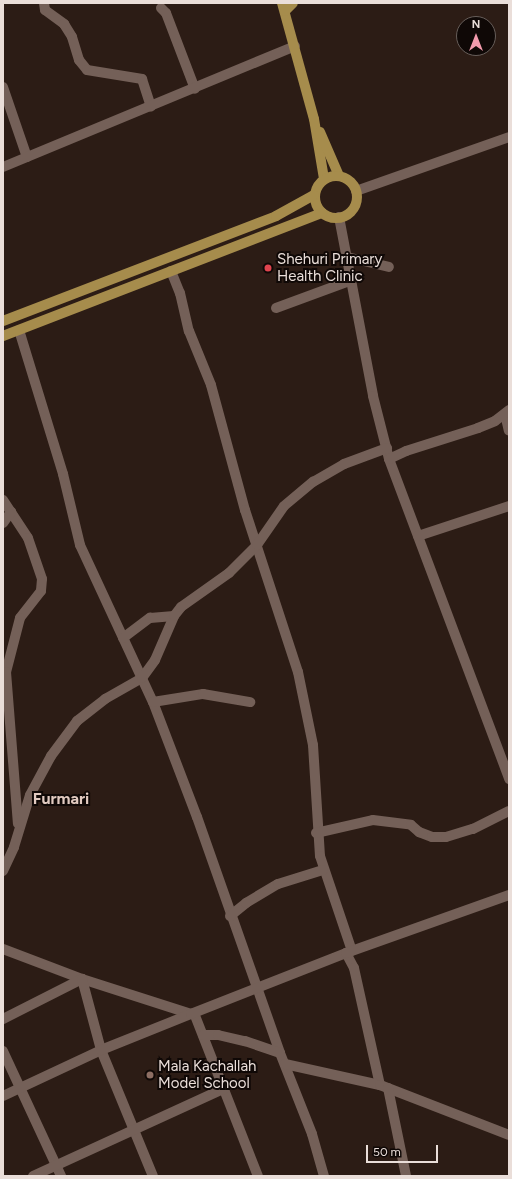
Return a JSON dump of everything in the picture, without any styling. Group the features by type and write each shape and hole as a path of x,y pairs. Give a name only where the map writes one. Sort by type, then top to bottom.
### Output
{"main road":[{"path":"293,3 284,7 314,119 324,180"},
{"path":"314,119 339,176"},
{"path":"3,321 276,216 314,195 324,180 339,176 350,181 356,190 354,208 340,218 322,213 3,336"},
{"path":"314,195 322,213"}],"street":[{"path":"44,3 45,10 64,24 79,60 87,70 142,79 151,107"},
{"path":"161,8 166,13 195,89"},
{"path":"3,167 195,89 295,46"},
{"path":"3,87 27,157"},
{"path":"356,190 509,137"},
{"path":"340,218 373,396 389,459 505,757 509,779"},
{"path":"347,257 389,267"},
{"path":"171,270 180,293 189,331 211,385 257,545 298,672 313,745 316,833 323,870 354,968 406,1176"},
{"path":"276,308 352,280"},
{"path":"19,330 63,474 80,545 153,702 197,817 230,916 258,988 280,1053 312,1134 324,1176"},
{"path":"389,459 406,451 478,428 507,412 509,431"},
{"path":"3,871 30,795 51,756 77,721 105,699 142,678 155,660 174,616 194,597 229,573 257,545 284,506 313,482 344,464 386,448"},
{"path":"3,500 28,538 42,579 41,591 20,618 4,672 18,830"},
{"path":"418,536 509,506"},
{"path":"3,523 11,512"},
{"path":"123,638 150,618 174,616"},
{"path":"153,702 203,694 250,702"},
{"path":"316,833 373,820 411,825 419,832 432,837 446,837 473,829 509,811"},
{"path":"230,916 246,903 278,884 323,870"},
{"path":"3,1096 101,1050 193,1013 349,952 509,895"},
{"path":"3,949 82,979 193,1013 225,1088 258,1176"},
{"path":"3,1019 82,979"},
{"path":"82,979 101,1050 135,1128 153,1176"},
{"path":"203,1035 218,1035 245,1041 280,1053"},
{"path":"3,1051 61,1176"},
{"path":"285,1064 384,1087 509,1135"},
{"path":"33,1176 225,1088"}],"place":[{"name":"Shehuri Primary Health Clinic","path":"268,268"},
{"name":"Mala Kachallah Model School","path":"150,1075"}],"district":[{"name":"Furmari","path":"61,799"}]}
